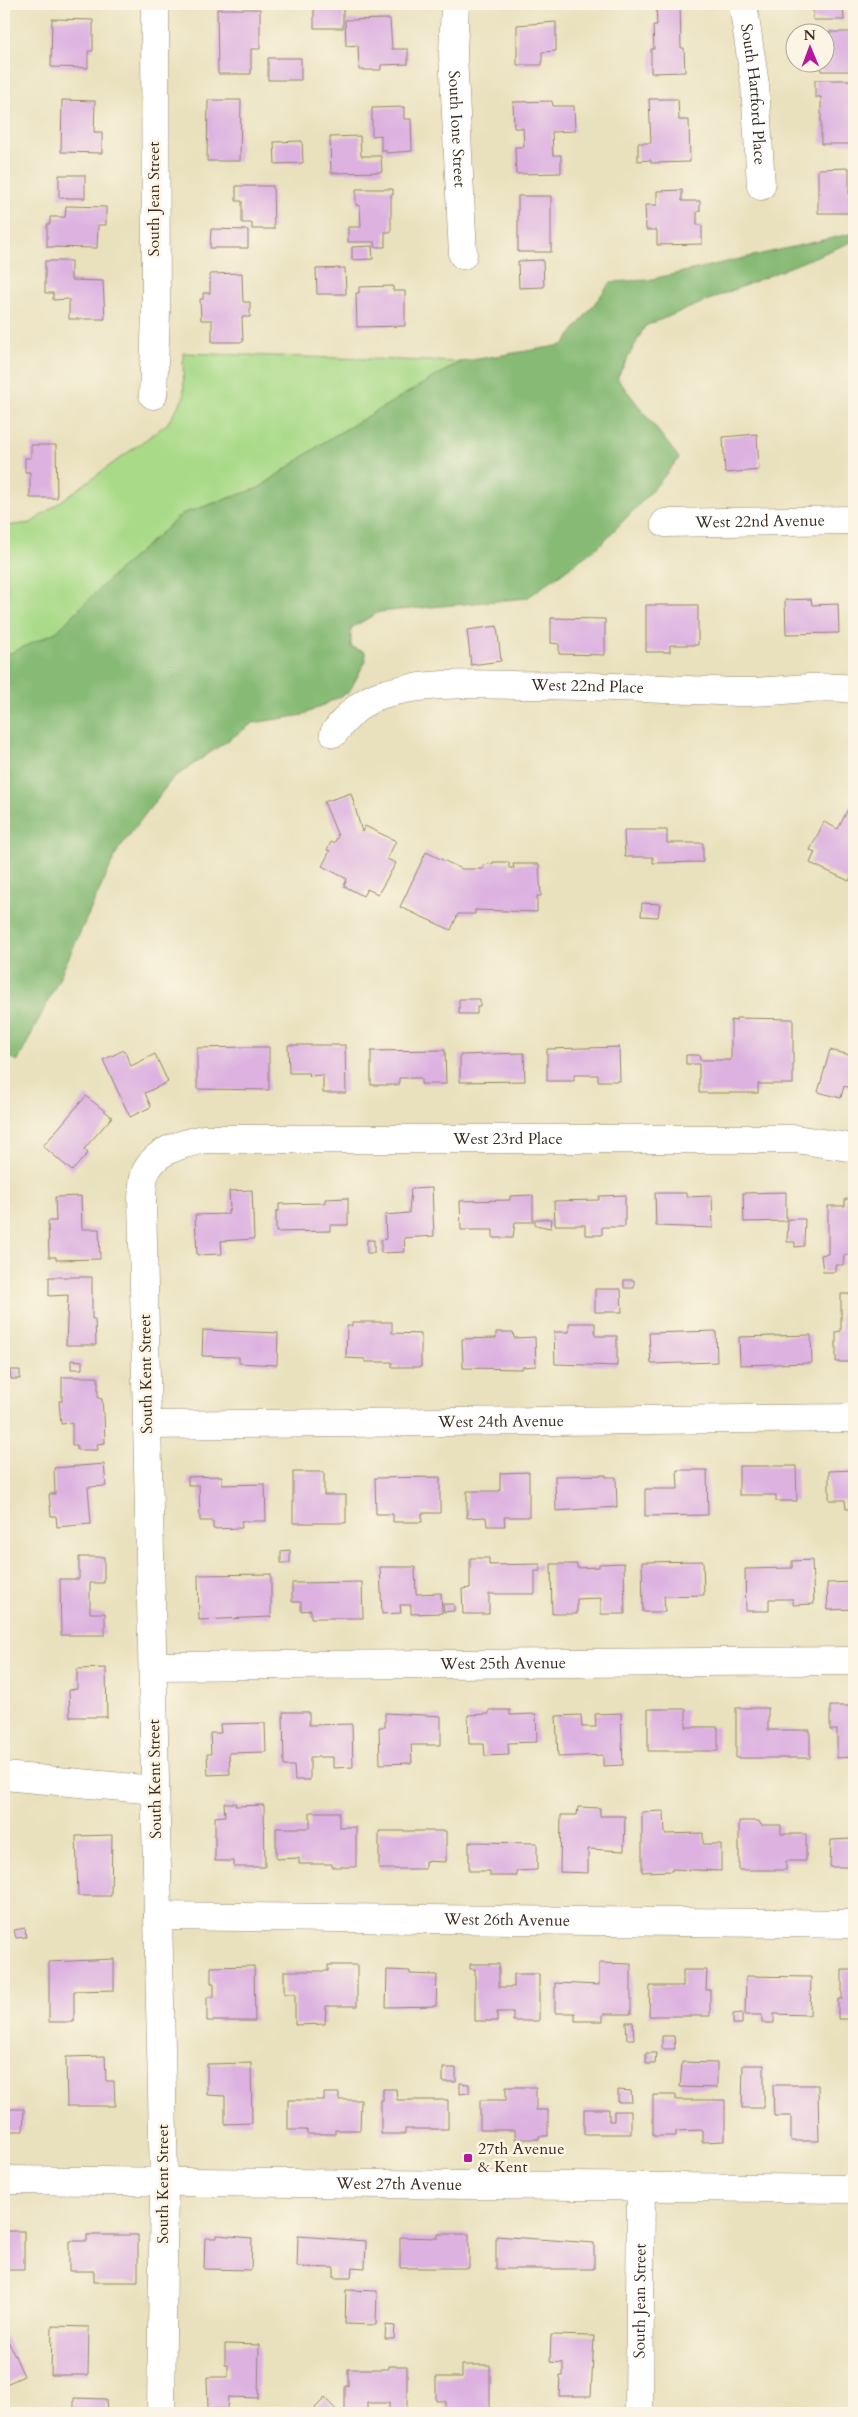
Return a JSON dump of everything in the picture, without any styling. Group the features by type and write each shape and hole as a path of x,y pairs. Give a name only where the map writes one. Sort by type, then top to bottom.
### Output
{"street":[{"name":"South Jean Street","path":"153,395 156,313 155,4"},
{"name":"South Ione Street","path":"455,4 453,54 463,255"},
{"name":"South Hartford Place","path":"743,4 755,85 761,186"},
{"name":"West 22nd Avenue","path":"665,523 854,520"},
{"name":"West 22nd Place","path":"334,733 350,712 379,696 420,688 486,684 613,686 740,692 792,688 854,688"},
{"name":"West 23rd Place","path":"163,1152 204,1139 796,1139 854,1148"},
{"name":"South Kent Street","path":"161,2413 164,2182 142,1198 144,1175 151,1163 163,1152"},
{"name":"West 24th Avenue","path":"147,1426 854,1418"},
{"name":"West 25th Avenue","path":"153,1666 854,1661"},
{"path":"4,1776 155,1790"},
{"name":"West 26th Avenue","path":"158,1916 854,1924"},
{"name":"West 27th Avenue","path":"4,2180 854,2189"},
{"name":"South Jean Street","path":"639,2413 641,2187"}],"green space":[{"path":"854,233 854,241 645,326 617,378 679,458 652,491 599,546 527,598 379,612 351,628 351,647 365,652 366,660 349,692 303,715 253,723 172,779 118,850 55,987 18,1061 4,1055 4,656 56,632 108,580 182,514 259,488 324,442 460,362 563,345 611,282 648,280"},
{"path":"183,353 460,362 324,442 259,488 182,514 108,580 56,632 4,656 4,637 8,626 6,526 31,523 167,424 184,397"}],"building":[{"path":"314,4 343,4 343,28 314,28"},
{"path":"656,4 680,4 681,48 684,48 685,72 651,73 651,49 654,49 653,25 657,25"},
{"path":"813,4 843,4 844,20 813,20"},
{"path":"217,9 260,9 260,49 251,49 251,74 218,74"},
{"path":"52,19 93,20 93,51 88,51 88,68 51,67"},
{"path":"390,19 392,49 408,49 408,64 381,65 381,70 359,70 358,45 346,46 345,20"},
{"path":"556,22 556,51 542,52 542,65 517,65 517,25"},
{"path":"836,32 854,32 854,71 836,71"},
{"path":"268,58 301,58 301,80 268,80"},
{"path":"815,80 854,80 854,144 821,144 821,97 815,97"},
{"path":"649,99 678,99 679,120 689,120 690,162 651,163 651,160 638,161 638,143 651,143"},
{"path":"62,100 95,101 94,132 102,132 102,153 61,152"},
{"path":"208,100 241,100 240,161 207,161"},
{"path":"552,101 553,106 574,106 575,131 552,132 553,155 561,155 561,173 516,174 515,147 524,147 523,128 514,128 513,102"},
{"path":"404,107 404,119 411,119 412,151 386,153 386,150 381,150 381,135 372,136 372,108"},
{"path":"360,136 361,156 381,156 382,172 331,173 330,137"},
{"path":"302,141 303,163 275,164 274,142"},
{"path":"849,168 849,213 818,213 818,169"},
{"path":"59,175 85,175 85,198 59,198"},
{"path":"236,186 273,186 274,229 252,229 252,223 242,223 242,201 236,201"},
{"path":"356,189 393,189 393,195 391,195 391,232 385,232 385,247 375,247 375,242 348,242 348,227 361,227 360,206 356,205"},
{"path":"682,190 682,201 700,201 700,211 697,212 697,225 702,225 702,244 657,245 657,230 646,230 645,205 657,205 657,191"},
{"path":"518,196 551,196 551,252 518,252"},
{"path":"66,206 106,207 106,225 98,225 97,248 47,247 47,224 50,224 50,217 65,217"},
{"path":"211,229 248,230 248,248 210,248"},
{"path":"372,246 373,259 352,260 352,247"},
{"path":"543,260 544,287 519,288 518,261"},
{"path":"45,261 71,261 71,280 103,281 105,319 69,319 69,299 53,300 53,293 45,293"},
{"path":"345,268 346,294 317,294 316,269"},
{"path":"242,273 243,302 250,302 250,317 242,317 243,342 212,342 212,320 201,320 200,299 203,299 203,293 210,293 210,274"},
{"path":"393,286 393,291 405,291 405,326 357,327 356,293 359,293 359,287"},
{"path":"757,434 759,470 725,473 723,437"},
{"path":"31,445 56,445 57,498 30,498 30,472 25,472 25,458 31,458"},
{"path":"852,445 854,445 854,465 853,465"},
{"path":"811,599 812,605 838,604 839,633 786,634 785,600"},
{"path":"646,605 698,605 698,645 670,645 670,652 646,652"},
{"path":"551,618 605,619 605,655 559,654 559,644 551,643"},
{"path":"497,626 501,661 471,665 467,630"},
{"path":"351,793 362,832 365,826 396,841 387,859 396,863 378,894 367,889 363,896 344,886 347,879 322,866 330,851 327,850 331,842 334,843 338,836 324,802"},
{"path":"849,807 854,810 854,871 849,881 810,863 815,852 810,850 824,822 838,829"},
{"path":"624,830 667,830 667,843 703,843 703,862 653,863 653,857 625,857"},
{"path":"426,852 462,869 483,869 483,865 493,864 493,862 509,862 509,868 514,868 513,864 539,864 541,896 537,896 537,912 475,910 475,914 458,914 451,930 400,907"},
{"path":"642,903 660,904 658,917 641,916"},
{"path":"459,999 480,999 480,1007 477,1007 477,1014 459,1014"},
{"path":"736,1018 793,1019 793,1084 758,1084 758,1093 699,1093 699,1064 686,1064 686,1055 699,1055 700,1060 731,1060 731,1020 736,1021"},
{"path":"288,1045 345,1045 346,1093 323,1093 323,1075 309,1076 310,1073 289,1073"},
{"path":"269,1047 269,1090 197,1089 197,1048"},
{"path":"619,1047 620,1081 598,1081 598,1075 574,1075 574,1081 547,1081 547,1049"},
{"path":"124,1050 131,1066 155,1054 168,1082 145,1093 151,1107 130,1117 103,1060"},
{"path":"445,1050 446,1084 421,1084 421,1078 399,1078 399,1085 371,1085 371,1051"},
{"path":"830,1050 854,1056 854,1089 844,1086 841,1098 818,1092"},
{"path":"524,1053 525,1081 460,1082 460,1055"},
{"path":"86,1096 112,1117 84,1149 88,1153 72,1171 43,1146"},
{"path":"432,1188 434,1236 404,1238 405,1252 381,1253 381,1240 386,1239 385,1215 409,1213 411,1189"},
{"path":"252,1190 254,1239 221,1241 222,1254 197,1255 195,1215 228,1214 228,1210 230,1210 229,1191"},
{"path":"786,1192 786,1221 744,1222 743,1193"},
{"path":"655,1193 686,1193 686,1197 712,1196 713,1228 656,1226"},
{"path":"533,1195 533,1222 515,1222 513,1238 493,1238 493,1230 461,1230 460,1201 510,1200 510,1196"},
{"path":"625,1195 625,1227 602,1227 602,1235 585,1235 585,1225 555,1225 554,1201 599,1200 599,1196"},
{"path":"81,1196 82,1229 99,1229 100,1259 56,1260 56,1257 49,1257 48,1221 56,1221 55,1197"},
{"path":"348,1198 348,1225 330,1225 330,1231 276,1232 276,1211 279,1211 279,1204 325,1203 325,1199"},
{"path":"845,1199 854,1199 854,1255 844,1255 843,1265 835,1265 835,1272 823,1272 821,1255 828,1254 828,1206 845,1206"},
{"path":"535,1219 552,1219 551,1228 535,1225"},
{"path":"788,1219 805,1219 804,1246 795,1247 795,1242 787,1242"},
{"path":"367,1240 374,1240 374,1253 367,1253"},
{"path":"49,1277 92,1277 92,1319 95,1319 96,1345 66,1345 68,1295 49,1296"},
{"path":"624,1280 634,1280 634,1288 624,1288"},
{"path":"595,1289 621,1289 622,1312 595,1312"},
{"path":"841,1294 854,1294 854,1362 836,1362 836,1332 841,1331"},
{"path":"352,1322 392,1322 392,1333 421,1334 421,1367 392,1367 392,1362 365,1362 365,1359 346,1358 347,1326 352,1326"},
{"path":"569,1323 595,1323 595,1336 617,1336 617,1366 555,1364 554,1332 569,1332"},
{"path":"203,1330 278,1333 277,1365 239,1363 239,1357 202,1356"},
{"path":"716,1331 717,1362 651,1364 649,1333"},
{"path":"496,1332 513,1332 514,1338 535,1337 536,1366 522,1367 522,1369 463,1368 462,1339 496,1338"},
{"path":"811,1335 812,1363 740,1365 739,1337"},
{"path":"71,1360 82,1361 82,1369 71,1369"},
{"path":"10,1370 20,1370 20,1379 11,1379"},
{"path":"62,1377 98,1377 98,1398 102,1399 105,1443 97,1444 98,1450 77,1450 77,1445 72,1445 72,1423 61,1424 59,1401 62,1401"},
{"path":"104,1464 106,1486 88,1487 91,1524 57,1527 56,1516 51,1516 49,1494 55,1494 54,1468"},
{"path":"739,1466 796,1466 797,1501 776,1501 776,1495 739,1495"},
{"path":"677,1470 707,1470 708,1515 645,1516 645,1489 678,1489"},
{"path":"854,1470 854,1509 846,1509 845,1500 829,1500 829,1471"},
{"path":"293,1472 324,1472 324,1495 346,1495 346,1523 293,1523"},
{"path":"529,1472 529,1517 504,1517 505,1526 487,1526 486,1517 467,1518 467,1491 500,1491 500,1473"},
{"path":"606,1475 606,1477 616,1477 617,1507 556,1511 555,1476"},
{"path":"222,1476 222,1485 265,1484 266,1521 241,1521 242,1528 213,1529 213,1521 200,1521 199,1485 188,1485 188,1477"},
{"path":"440,1477 440,1513 422,1513 422,1522 393,1522 393,1514 376,1514 375,1478"},
{"path":"290,1550 290,1563 281,1563 281,1551"},
{"path":"79,1557 104,1557 104,1583 90,1583 90,1613 105,1613 105,1635 61,1635 60,1579 79,1579"},
{"path":"470,1558 489,1558 489,1565 540,1564 540,1571 535,1571 535,1594 489,1594 489,1614 463,1614 462,1589 470,1588"},
{"path":"812,1560 814,1604 793,1605 793,1599 769,1599 769,1611 746,1611 745,1569 792,1568 792,1561"},
{"path":"703,1561 704,1595 664,1596 665,1612 643,1612 642,1562"},
{"path":"624,1563 625,1614 601,1614 601,1598 577,1599 577,1614 552,1614 551,1564 577,1564 577,1568 599,1567 599,1564"},
{"path":"380,1567 415,1567 416,1594 441,1593 442,1613 411,1614 411,1605 400,1605 401,1613 382,1614"},
{"path":"271,1574 271,1617 199,1620 198,1575"},
{"path":"362,1582 363,1618 311,1618 311,1610 301,1611 301,1602 292,1602 292,1583"},
{"path":"854,1582 854,1609 828,1610 827,1583"},
{"path":"443,1604 454,1604 454,1611 444,1612"},
{"path":"106,1668 107,1717 70,1717 69,1690 77,1689 77,1669"},
{"path":"830,1706 854,1706 854,1757 837,1758 837,1730 830,1730"},
{"path":"736,1708 768,1708 768,1730 810,1730 810,1758 736,1758"},
{"path":"648,1709 686,1709 686,1727 718,1727 718,1751 648,1751"},
{"path":"489,1710 510,1710 510,1715 536,1714 537,1742 508,1743 509,1755 485,1756 484,1744 469,1744 468,1715 489,1714"},
{"path":"283,1712 309,1712 309,1725 352,1724 353,1767 333,1768 333,1757 310,1757 310,1780 295,1780 294,1766 284,1766"},
{"path":"385,1713 441,1716 441,1745 411,1745 412,1763 380,1764 379,1727 385,1727"},
{"path":"621,1713 623,1765 603,1766 603,1755 558,1757 556,1716 581,1715 582,1727 596,1727 595,1714"},
{"path":"265,1723 266,1752 229,1753 230,1774 208,1775 207,1754 211,1754 210,1733 221,1733 220,1724"},
{"path":"224,1803 236,1803 235,1806 264,1805 265,1867 234,1867 234,1861 215,1861 215,1817 225,1816"},
{"path":"578,1807 600,1808 600,1816 625,1816 624,1851 588,1849 588,1873 560,1872 561,1815 577,1815"},
{"path":"664,1811 665,1834 703,1833 703,1844 721,1844 721,1871 672,1869 672,1871 642,1872 642,1812"},
{"path":"310,1812 339,1812 339,1827 356,1827 356,1867 332,1867 332,1864 299,1864 299,1858 276,1859 276,1828 310,1828"},
{"path":"739,1821 759,1821 761,1825 781,1825 781,1834 806,1834 806,1861 786,1861 786,1870 739,1870"},
{"path":"379,1831 446,1831 446,1862 425,1861 425,1869 379,1869"},
{"path":"851,1831 854,1831 854,1874 851,1874 850,1867 830,1867 831,1840 850,1839"},
{"path":"112,1835 111,1896 78,1896 76,1836"},
{"path":"469,1842 537,1843 537,1870 516,1871 517,1876 490,1876 490,1871 469,1871"},
{"path":"25,1928 26,1937 16,1938 14,1930"},
{"path":"114,1959 114,1990 74,1991 74,2022 49,2022 49,1962"},
{"path":"599,1963 631,1964 631,2014 603,2014 603,2021 575,2021 575,2013 555,2013 555,1983 599,1985"},
{"path":"470,1964 499,1964 499,1987 514,1987 514,1974 539,1974 539,2021 513,2021 513,2012 497,2012 497,2021 475,2021 475,1969 470,1969"},
{"path":"328,1965 357,1965 357,2006 326,2006 325,2024 295,2025 295,1994 284,1994 284,1971 328,1971"},
{"path":"254,1966 255,2021 207,2021 207,1997 214,1997 214,1983 211,1983 211,1967"},
{"path":"387,1970 410,1971 410,1974 437,1975 436,2006 386,2007"},
{"path":"683,1970 707,1970 706,1990 710,1990 710,2016 649,2016 650,1986 683,1986"},
{"path":"842,1970 854,1970 854,2019 838,2019 838,1999 842,1999"},
{"path":"746,1976 811,1977 810,2015 774,2014 774,2023 762,2023 762,2015 745,2015"},
{"path":"742,2013 742,2024 733,2024 733,2014"},
{"path":"626,2022 633,2022 634,2039 627,2039"},
{"path":"662,2036 674,2036 675,2049 662,2049"},
{"path":"646,2053 656,2053 655,2064 646,2064"},
{"path":"105,2056 106,2081 114,2081 115,2106 67,2106 66,2057"},
{"path":"682,2062 717,2063 717,2088 680,2087"},
{"path":"251,2063 252,2123 225,2124 225,2096 207,2095 207,2064"},
{"path":"743,2065 764,2065 764,2108 742,2108"},
{"path":"443,2068 456,2068 456,2082 443,2082"},
{"path":"460,2083 469,2084 469,2093 460,2094"},
{"path":"773,2085 818,2085 819,2141 791,2141 791,2116 774,2116"},
{"path":"506,2087 536,2087 536,2110 548,2110 548,2136 539,2136 539,2139 515,2139 515,2130 480,2130 480,2100 506,2100"},
{"path":"383,2089 396,2089 397,2100 448,2100 448,2129 405,2129 405,2134 381,2134 381,2100 383,2100"},
{"path":"618,2090 631,2091 632,2102 618,2102"},
{"path":"324,2093 339,2093 339,2100 361,2100 360,2130 335,2130 335,2134 307,2134 307,2130 288,2130 288,2100 324,2100"},
{"path":"653,2095 676,2095 676,2100 725,2100 725,2141 702,2142 702,2130 676,2131 676,2136 653,2136"},
{"path":"4,2109 24,2109 23,2131 4,2131"},
{"path":"584,2109 609,2109 609,2121 614,2121 614,2111 631,2111 631,2134 584,2134"},
{"path":"6,2231 24,2231 24,2270 4,2270"},
{"path":"438,2234 469,2234 469,2268 400,2268 400,2237 438,2238"},
{"path":"87,2235 138,2235 138,2282 94,2282 94,2271 69,2271 69,2241 87,2241"},
{"path":"217,2235 252,2238 251,2270 204,2269 205,2238 217,2238"},
{"path":"298,2236 366,2241 365,2268 352,2267 351,2278 334,2278 334,2268 297,2267"},
{"path":"496,2236 594,2243 594,2269 496,2269"},
{"path":"346,2290 377,2291 376,2325 345,2324"},
{"path":"386,2325 395,2326 394,2339 385,2339"},
{"path":"52,2326 89,2327 88,2375 51,2375"},
{"path":"551,2335 594,2336 591,2396 559,2396 560,2376 563,2376 563,2363 550,2362"},
{"path":"4,2336 6,2336 24,2376 4,2385"},
{"path":"225,2344 259,2345 258,2398 228,2397 227,2409 208,2408 207,2377 228,2377 228,2365 225,2365"},
{"path":"462,2365 490,2365 490,2413 463,2413 463,2409 445,2409 445,2401 436,2401 436,2377 462,2377"},
{"path":"389,2366 407,2366 407,2410 389,2410 389,2403 367,2403 367,2411 345,2411 345,2386 348,2386 348,2369 389,2369"},
{"path":"74,2398 106,2399 107,2413 67,2413 67,2409 74,2409"},
{"path":"325,2398 339,2413 310,2413"},
{"path":"554,2409 590,2409 590,2413 554,2413"}],"place":[{"name":"27th Avenue & Kent","path":"468,2158"}]}
